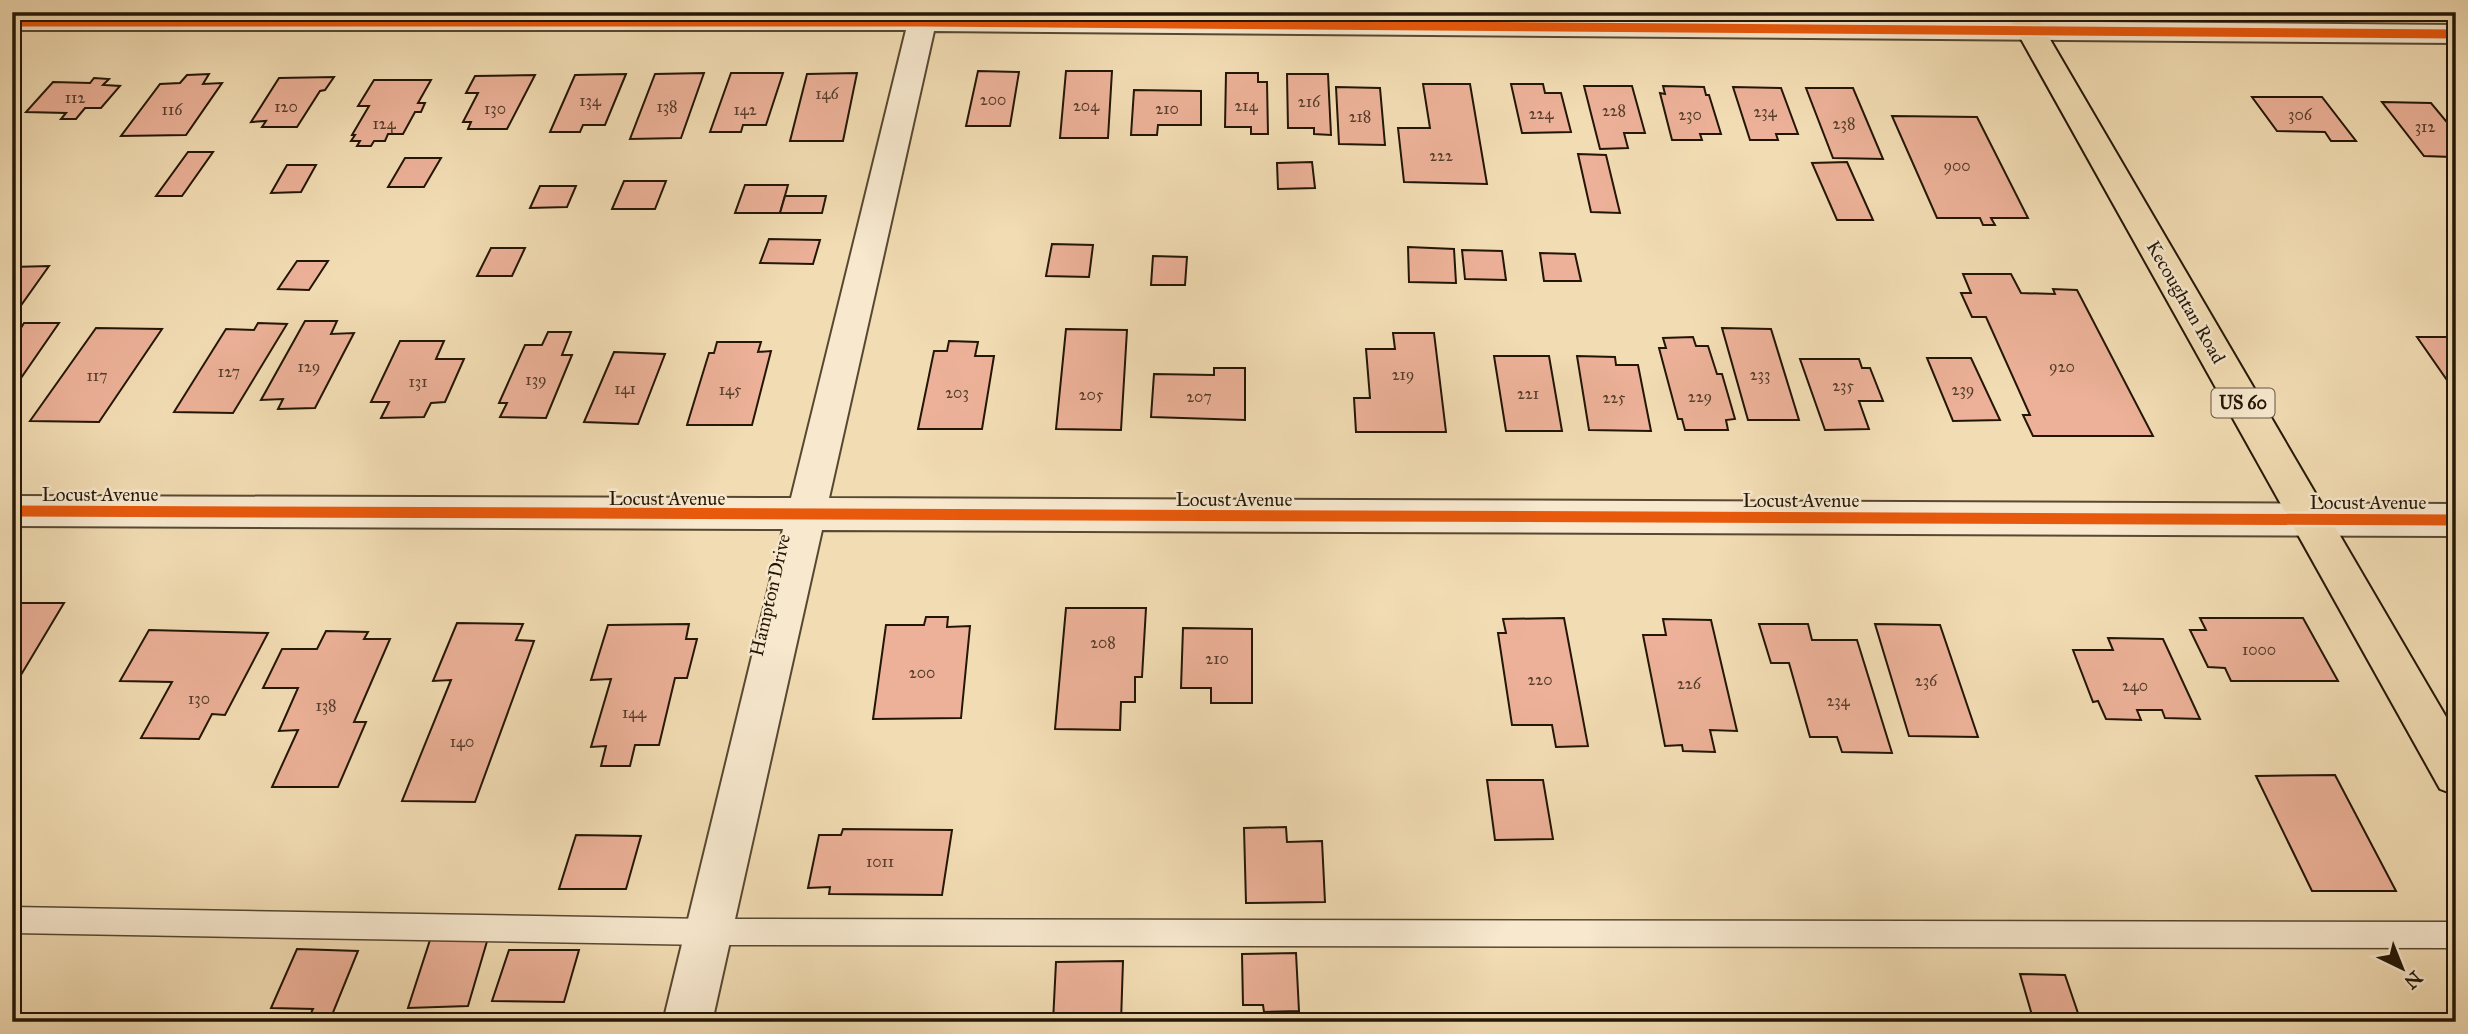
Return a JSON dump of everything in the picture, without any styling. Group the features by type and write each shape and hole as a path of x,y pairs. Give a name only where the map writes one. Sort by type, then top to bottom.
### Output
{"main road":[{"name":"Kecoughtan Road","path":"2025,22 2456,775"}],"street":[{"path":"12,22 923,17 2025,22 2456,34"},
{"name":"Hampton Drive","path":"687,1022 923,17"},
{"name":"Locust Avenue","path":"12,511 2456,520"}],"lane":[{"path":"12,920 708,932 2456,935"}],"building":[{"path":"978,71 1019,72 1010,126 966,126"},
{"path":"1066,71 1112,71 1108,138 1060,138"},
{"path":"704,73 681,138 630,139 655,74"},
{"path":"731,73 783,73 766,125 743,125 741,132 710,132"},
{"path":"857,73 843,141 790,141 807,74"},
{"path":"1226,73 1258,73 1258,82 1267,82 1268,134 1251,134 1251,127 1225,127"},
{"path":"209,74 203,84 222,83 186,135 121,136 160,84 180,83 187,75"},
{"path":"626,74 605,125 583,125 580,132 550,132 575,75"},
{"path":"1287,74 1328,74 1331,135 1314,134 1314,128 1288,128"},
{"path":"535,75 507,129 468,129 471,122 463,122 478,93 466,93 475,76"},
{"path":"334,77 325,90 320,91 297,127 262,127 266,121 251,122 279,78"},
{"path":"94,78 109,79 103,85 120,86 101,108 85,108 76,119 61,119 66,113 26,112 53,82 90,83"},
{"path":"374,80 431,80 418,103 425,103 421,112 415,112 403,134 388,134 385,141 374,141 371,146 357,146 360,141 351,141 355,135 352,135 369,106 358,106"},
{"path":"1423,84 1470,84 1487,184 1404,182 1398,128 1430,128"},
{"path":"1511,84 1543,84 1545,93 1561,93 1571,132 1522,133"},
{"path":"1584,86 1632,86 1645,133 1624,133 1628,148 1600,149"},
{"path":"1663,86 1704,87 1721,134 1700,134 1702,140 1672,140 1660,93 1665,94"},
{"path":"1336,87 1380,88 1385,145 1339,144"},
{"path":"1733,87 1781,88 1798,134 1776,134 1778,140 1750,140"},
{"path":"1806,88 1853,88 1883,159 1833,158"},
{"path":"1134,90 1201,91 1201,125 1158,125 1157,135 1131,135"},
{"path":"2252,97 2322,97 2356,141 2331,141 2325,132 2277,131"},
{"path":"2382,102 2431,103 2456,133 2456,161 2452,157 2424,156"},
{"path":"1892,116 1977,117 2028,218 1991,218 1995,225 1983,225 1980,218 1937,218"},
{"path":"188,152 213,152 182,196 156,196"},
{"path":"1578,154 1606,155 1620,213 1591,212"},
{"path":"405,158 441,158 424,187 388,187"},
{"path":"1312,162 1315,188 1278,189 1277,163"},
{"path":"1847,162 1873,220 1837,220 1812,163"},
{"path":"287,165 316,165 301,192 271,193"},
{"path":"624,181 666,181 655,209 612,209"},
{"path":"745,185 788,185 780,213 735,213"},
{"path":"540,186 576,186 567,207 530,208"},
{"path":"785,196 826,196 822,213 780,213"},
{"path":"769,239 820,240 813,264 760,263"},
{"path":"1052,244 1093,245 1089,277 1046,276"},
{"path":"1408,247 1454,249 1456,283 1409,282"},
{"path":"491,248 525,248 512,276 477,276"},
{"path":"1462,250 1502,251 1506,280 1465,279"},
{"path":"1540,253 1575,254 1581,281 1544,281"},
{"path":"1153,256 1187,257 1185,285 1151,285"},
{"path":"297,261 328,261 309,290 278,289"},
{"path":"49,266 12,318 12,267"},
{"path":"1963,274 2011,274 2021,293 2055,294 2053,289 2077,290 2153,436 2033,436 2023,415 2030,415 1986,317 1972,317 1961,293 1971,293"},
{"path":"305,321 337,321 331,334 354,333 315,408 278,409 283,399 261,400"},
{"path":"24,323 59,323 12,391 12,336 16,336"},
{"path":"258,323 287,324 233,413 174,412 226,329 254,330"},
{"path":"96,328 162,329 99,422 30,421"},
{"path":"1722,328 1771,329 1799,420 1748,420"},
{"path":"1066,329 1127,330 1121,430 1056,429"},
{"path":"548,332 571,332 562,355 572,355 546,418 500,417 507,403 499,403 525,345 542,345"},
{"path":"1393,333 1434,333 1446,432 1356,432 1354,398 1370,398 1366,349 1395,349"},
{"path":"1693,337 1696,346 1708,346 1717,374 1722,374 1735,419 1726,420 1728,430 1685,430 1682,419 1678,419 1659,348 1666,348 1663,338"},
{"path":"2417,337 2450,337 2456,346 2456,393"},
{"path":"400,341 444,341 436,359 464,359 445,402 431,403 424,417 381,418 389,402 371,402"},
{"path":"949,341 978,342 975,356 994,356 982,429 918,429 934,351 947,351"},
{"path":"717,342 761,342 758,352 771,351 752,425 687,425 709,353 714,353"},
{"path":"614,352 665,354 638,424 584,422"},
{"path":"1494,356 1549,356 1562,431 1506,431"},
{"path":"1577,356 1615,357 1616,365 1638,365 1651,431 1589,430"},
{"path":"1927,358 1971,358 2000,420 1953,421"},
{"path":"1800,359 1859,359 1862,368 1870,368 1883,401 1859,401 1869,429 1825,430"},
{"path":"1214,368 1245,368 1245,420 1151,417 1154,374 1214,375"},
{"path":"12,603 64,603 12,690"},
{"path":"1066,608 1146,608 1142,677 1135,677 1135,702 1121,702 1120,730 1055,729"},
{"path":"926,617 948,617 947,627 970,626 961,718 873,719 886,625 924,625"},
{"path":"1564,618 1588,746 1556,747 1552,725 1512,725 1498,633 1506,633 1503,619"},
{"path":"2200,618 2303,618 2338,681 2231,681 2225,668 2208,667 2190,630 2206,630"},
{"path":"1663,619 1711,620 1737,731 1710,730 1715,752 1683,751 1682,745 1665,746 1643,635 1666,635"},
{"path":"457,623 523,624 516,640 534,641 475,802 402,801 451,680 433,681"},
{"path":"689,624 686,639 697,639 687,678 675,678 659,745 635,745 630,766 601,766 606,746 591,747 611,679 591,680 608,625"},
{"path":"1759,624 1808,624 1812,640 1857,640 1892,753 1842,752 1837,737 1810,737 1789,663 1771,663"},
{"path":"1875,624 1940,625 1978,737 1909,736"},
{"path":"1183,628 1252,629 1252,703 1211,703 1211,688 1181,688"},
{"path":"149,630 268,633 225,715 212,714 199,739 141,738 172,682 120,681"},
{"path":"326,631 368,632 364,639 390,639 354,722 366,722 338,787 272,787 298,730 279,731 298,688 263,688 282,649 317,649"},
{"path":"2108,638 2163,639 2200,719 2165,718 2162,710 2137,710 2141,720 2106,719 2098,701 2093,702 2073,650 2113,650"},
{"path":"2335,775 2396,891 2312,891 2256,776"},
{"path":"1487,780 1543,780 1553,839 1495,840"},
{"path":"1286,827 1287,842 1322,841 1325,902 1246,903 1244,828"},
{"path":"843,829 952,830 942,895 829,894 830,887 808,888 819,835 841,835"},
{"path":"576,835 641,836 626,889 559,889"},
{"path":"488,938 468,1006 408,1008 430,940"},
{"path":"297,949 358,951 332,1015 310,1015 313,1009 271,1008"},
{"path":"509,950 579,950 564,1002 492,1001"},
{"path":"1296,953 1299,1011 1264,1012 1263,1005 1243,1005 1242,954"},
{"path":"1123,961 1121,1022 1053,1022 1056,962"},
{"path":"2020,974 2065,975 2081,1022 2034,1022"}],"cycle path":[{"path":"12,22 922,22 2456,34"},
{"path":"12,511 2456,520"}]}
